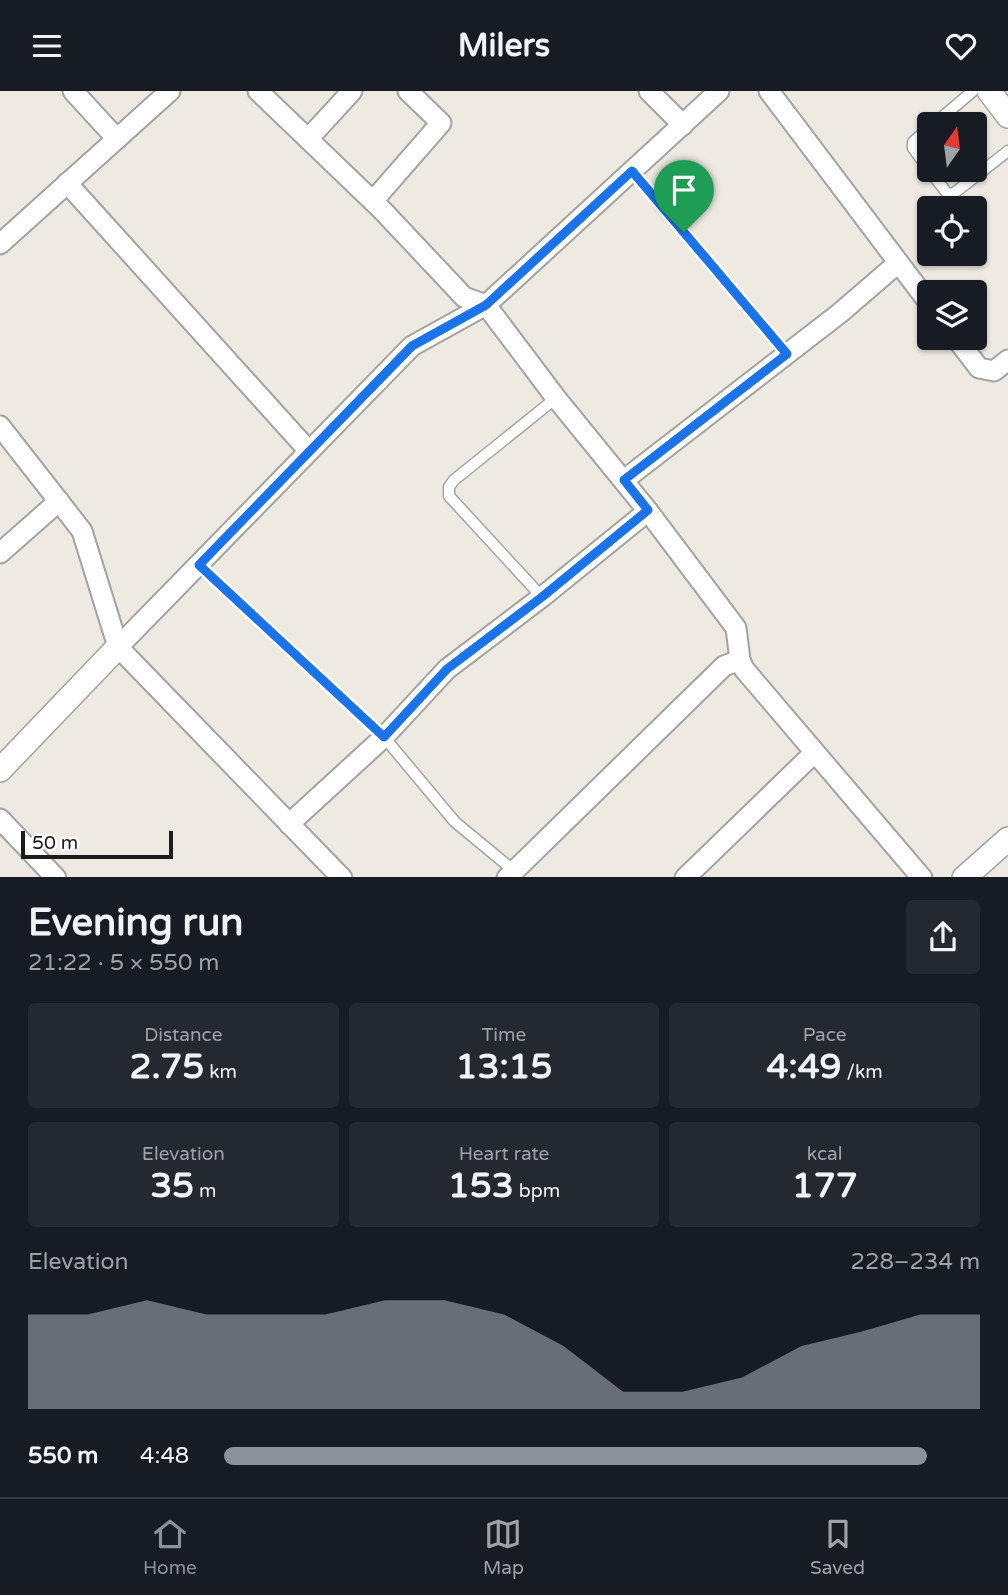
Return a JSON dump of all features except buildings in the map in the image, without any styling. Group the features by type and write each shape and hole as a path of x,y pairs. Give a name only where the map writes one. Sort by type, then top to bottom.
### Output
{"street":[{"path":"73,91 117,139"},
{"path":"0,244 170,91"},
{"path":"258,91 373,201 464,297 486,305 556,398 648,510 736,628 740,660 744,669 922,877"},
{"path":"308,139 352,91"},
{"path":"373,201 441,124 408,91"},
{"path":"649,91 682,125"},
{"path":"0,770 412,346 486,305 719,91"},
{"path":"769,91 917,288"},
{"path":"989,91 1008,116"},
{"path":"67,183 309,450"},
{"path":"624,480 841,313 898,263"},
{"path":"965,350 979,368 994,372 1008,360"},
{"path":"0,426 82,531 118,647 342,877"},
{"path":"0,554 59,501"},
{"path":"289,824 384,737 447,669 542,597 648,510"},
{"path":"510,874 724,666 740,660"},
{"path":"685,877 814,753"},
{"path":"0,819 56,877"},
{"path":"964,877 1008,839"}],"lane":[{"path":"948,112 973,91"},
{"path":"917,138 913,142 913,148 917,154"},
{"path":"987,167 1008,151"},
{"path":"632,171 787,354"},
{"path":"938,182 947,193 953,194 968,182"},
{"path":"542,597 449,496 449,487 454,479 556,398"},
{"path":"199,565 384,737 455,822 510,874"}],"route":[{"path":"632,171 684,232 787,354 624,480 648,510 542,597 447,669 384,737 199,565 412,346 486,305 632,171"}]}
